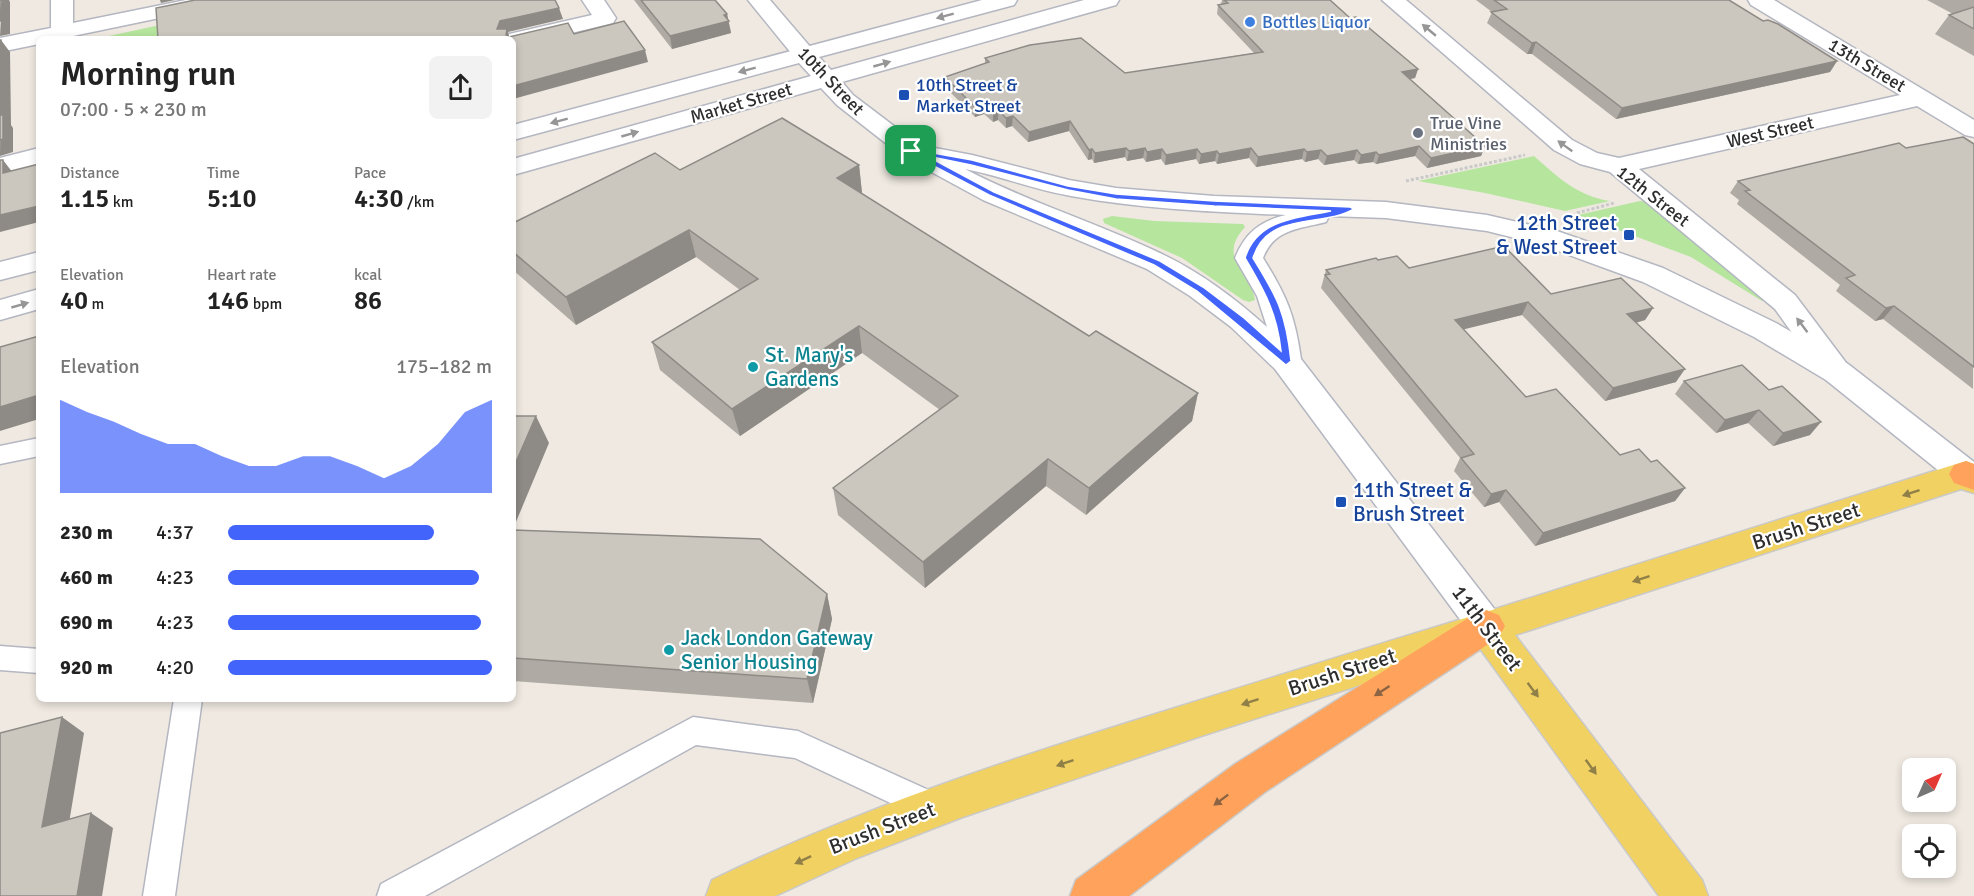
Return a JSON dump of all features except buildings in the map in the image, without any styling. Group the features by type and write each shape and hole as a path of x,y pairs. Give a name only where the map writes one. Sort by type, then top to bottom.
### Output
{"highway":[{"path":"1092,896 1250,778 1334,722 1486,627"}],"main road":[{"path":"62,0 62,36 217,0"},
{"path":"516,39 605,18 593,0"},
{"name":"10th Street","path":"759,0 825,80 845,100 911,151 992,194 1157,263 1208,295 1286,361"},
{"name":"Market Street","path":"516,132 1006,0"},
{"name":"Market Street","path":"516,166 1108,0"},
{"name":"12th Street","path":"1393,0 1563,145 1589,159 1619,166 1785,302 1837,372"},
{"name":"13th Street","path":"1759,0 1974,130"},
{"path":"0,45 36,40"},
{"name":"West Street","path":"1619,166 1920,98"},
{"path":"911,151 972,163 1068,188 1116,196 1214,204 1386,210 1487,223 1547,237"},
{"path":"0,166 36,157"},
{"path":"1286,361 1282,326 1272,296 1249,258 1254,243 1267,231 1282,224 1350,209"},
{"name":"12th Street","path":"1547,237 1653,275 1765,330 1837,372 1971,477"},
{"path":"0,272 36,262"},
{"path":"0,310 36,300"},
{"name":"11th Street","path":"1286,361 1686,896"},
{"name":"Brush Street","path":"728,896 810,856 933,808 1106,749 1486,627 1971,477"}],"lane":[{"path":"0,455 36,448"},
{"path":"0,658 36,661"},
{"path":"159,896 188,702"},
{"path":"393,896 693,731 798,745 933,808"}],"path":[{"path":"1386,210 1403,181 1563,145"},
{"path":"1547,237 1570,215 1652,193"}],"green space":[{"path":"160,25 161,36 109,36"},
{"path":"1534,156 1578,190 1610,201 1565,211 1418,181"},
{"path":"1640,201 1650,202 1767,299 1762,301 1691,257 1578,215"},
{"path":"1112,216 1154,221 1243,224 1245,227 1237,238 1234,257 1248,281 1255,300 1249,302 1243,300 1182,258 1104,223 1103,219"}],"place":[{"name":"Bottles Liquor","path":"1250,22"},
{"name":"10th Street & Market Street","path":"904,95"},
{"name":"True Vine Ministries","path":"1418,133"},
{"name":"12th Street & West Street","path":"1629,235"},
{"name":"St. Mary's Gardens","path":"753,367"},
{"name":"11th Street & Brush Street","path":"1341,502"},
{"name":"Jack London Gateway Senior Housing","path":"669,650"}],"route":[{"path":"911,151 972,163 1068,188 1116,196 1214,204 1350,209 1282,224 1267,231 1254,243 1249,258 1272,296 1282,326 1286,361 1241,320 1200,289 1157,263 992,194 911,151"}]}
